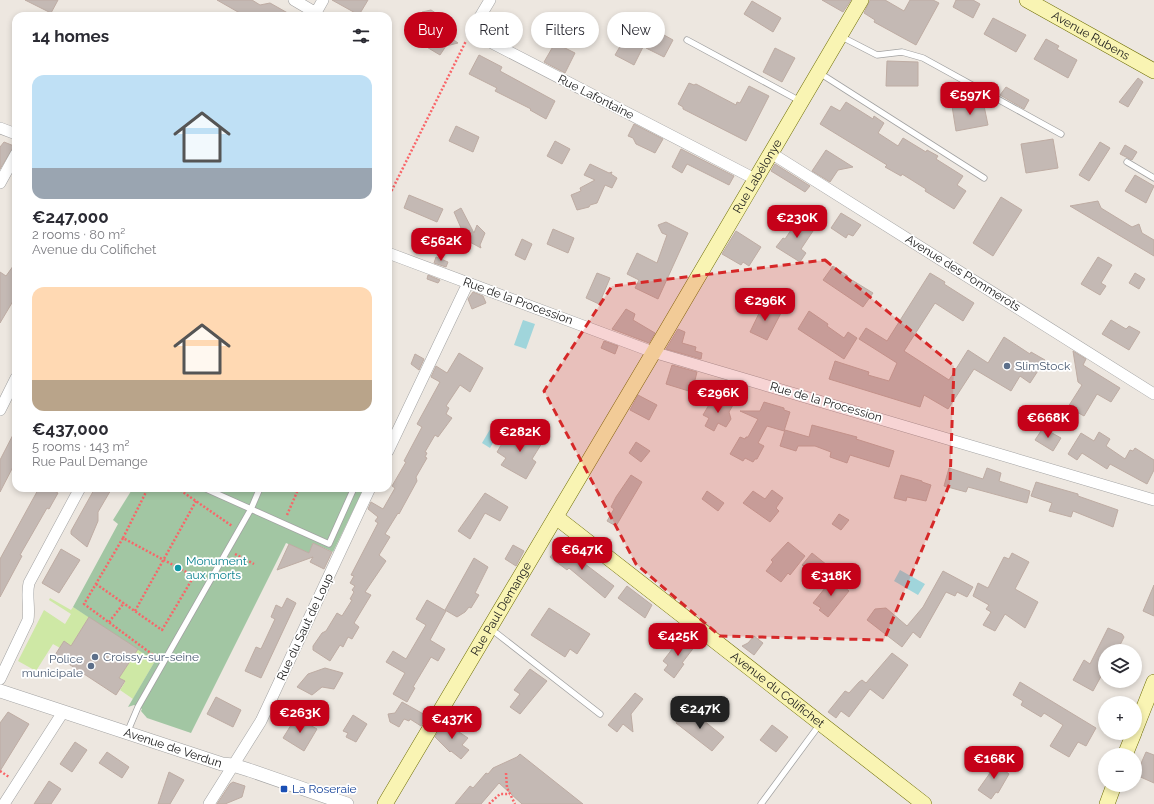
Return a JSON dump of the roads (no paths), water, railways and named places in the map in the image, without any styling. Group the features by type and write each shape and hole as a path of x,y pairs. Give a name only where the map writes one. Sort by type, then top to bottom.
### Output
{"main road":[{"name":"Rue Labélonye","path":"653,352 860,0"},
{"name":"Avenue Rubens","path":"1027,0 1154,71"},
{"name":"Rue Paul Demange","path":"385,804 653,352"},
{"name":"Avenue du Colifichet","path":"556,517 924,804"},
{"path":"1142,712 1154,682"},
{"path":"1107,804 1111,792"}],"street":[{"path":"294,0 312,12"},
{"path":"316,12 323,0"},
{"name":"Rue Lafontaine","path":"490,0 471,32 755,179"},
{"path":"0,128 12,132"},
{"name":"Avenue des Pommerots","path":"771,153 1154,394"},
{"path":"0,183 12,161"},
{"name":"Rue de la Procession","path":"392,254 653,352 1154,500"},
{"path":"392,443 468,283"},
{"path":"0,410 12,386"},
{"path":"0,679 28,620 29,583 78,492"},
{"name":"Rue du Saut de Loup","path":"209,804 260,721 368,492"},
{"name":"Avenue de Verdun","path":"0,691 222,764 233,765 347,804"},
{"path":"4,804 63,712"}],"lane":[{"path":"840,35 877,55 902,52 923,58 1061,134"},
{"path":"687,40 801,101"},
{"path":"818,72 984,178"},
{"path":"1127,162 1154,178"},
{"path":"213,492 329,544 352,492"},
{"path":"127,733 138,707 251,509 258,492"},
{"path":"490,627 600,714"},
{"path":"761,804 820,724"}],"water":[{"path":"523,320 535,324 526,349 514,345"},
{"path":"492,426 500,431 490,448 482,443"},
{"path":"900,570 925,584 918,595 894,581"}],"place":[{"name":"SlimStock","path":"1007,366"},
{"name":"Monument aux morts","path":"178,568"},
{"name":"Croissy-sur-seine","path":"95,657"},
{"name":"Police municipale","path":"91,666"},
{"name":"La Roseraie","path":"284,789"}]}
